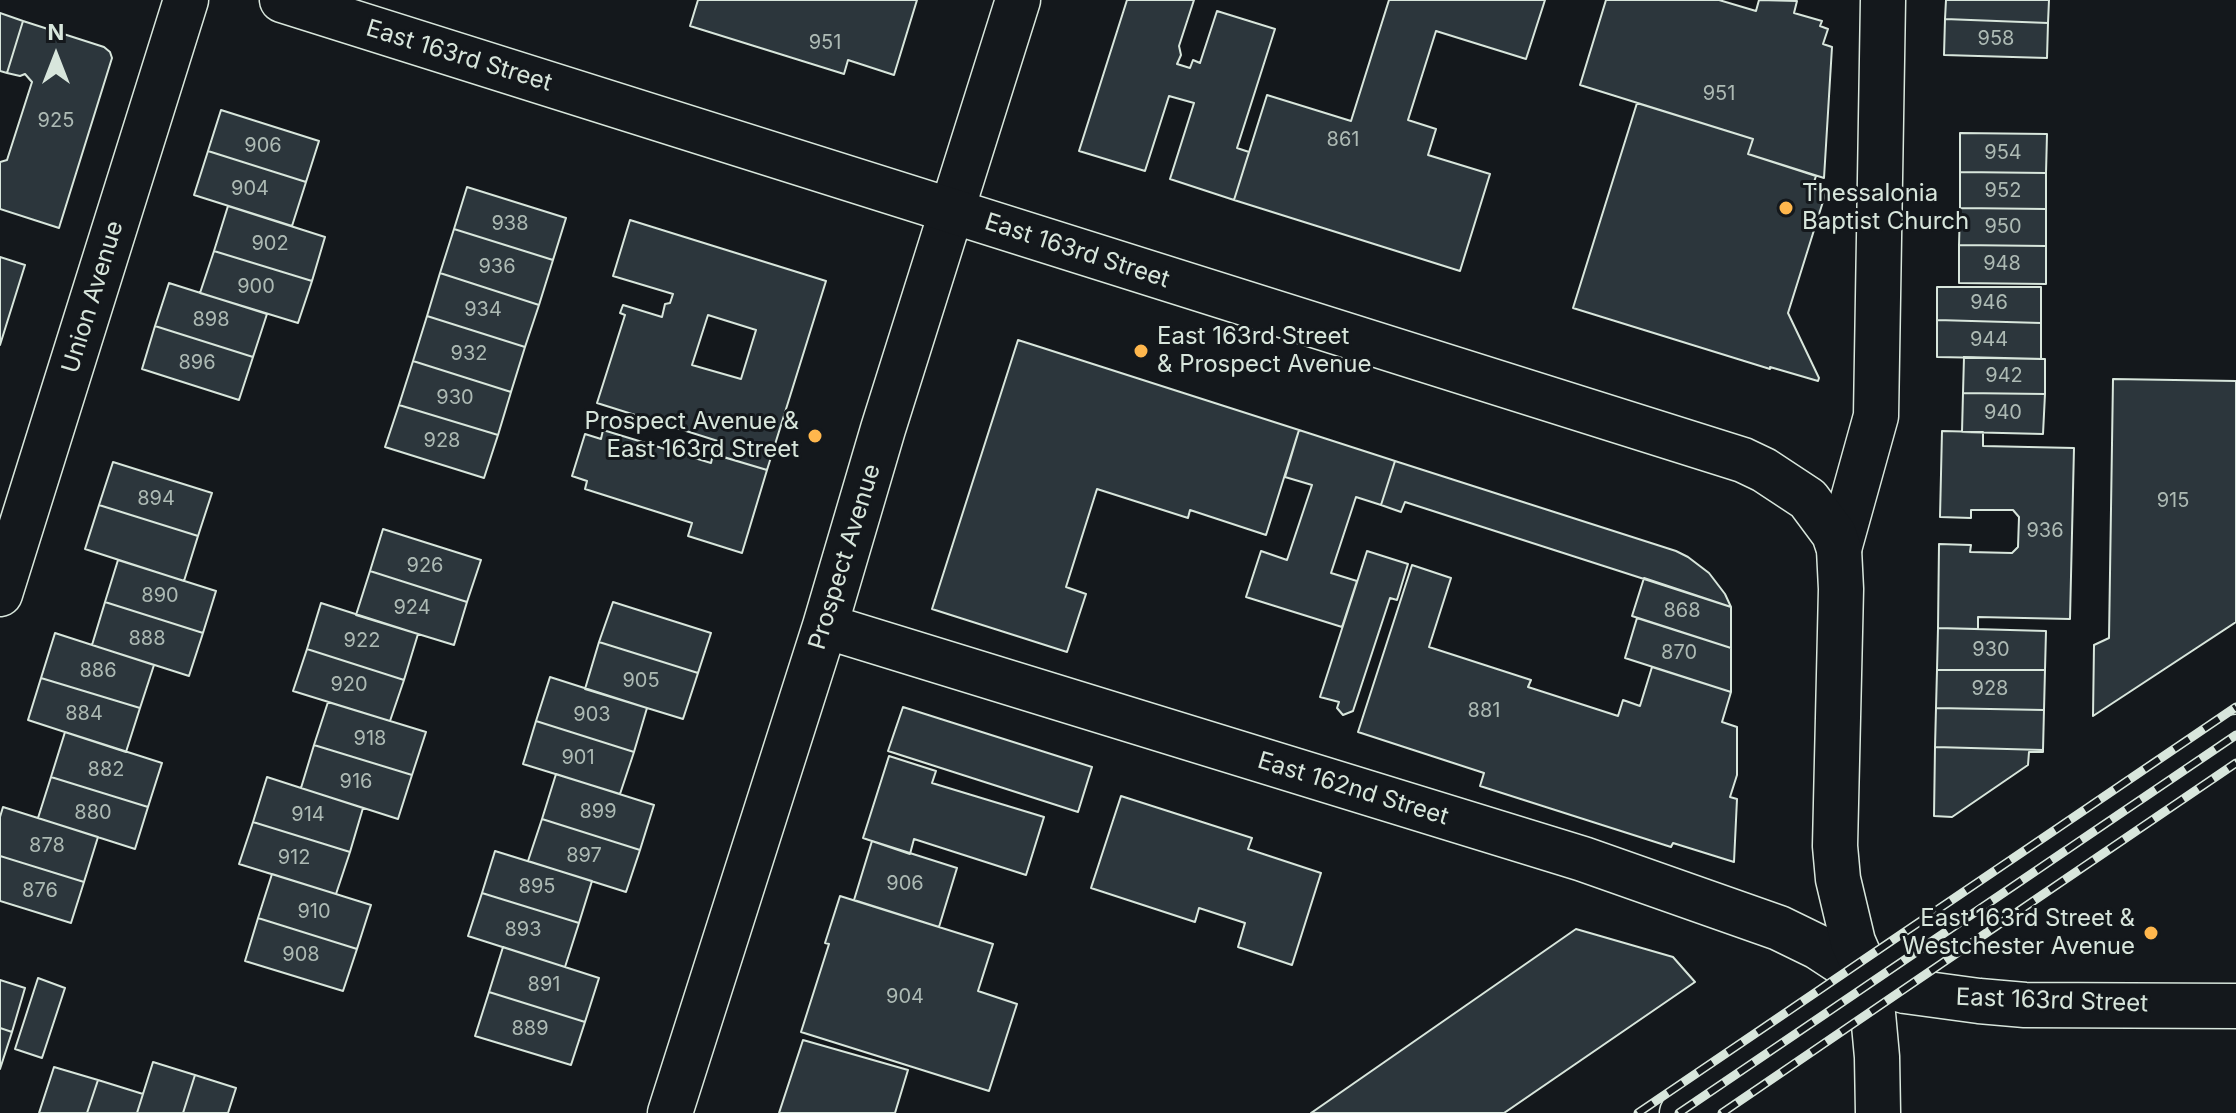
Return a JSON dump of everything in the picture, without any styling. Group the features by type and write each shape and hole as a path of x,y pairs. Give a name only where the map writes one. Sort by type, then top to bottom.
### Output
{"street":[{"name":"Union Avenue","path":"0,594 186,0"},
{"name":"East 163rd Street","path":"282,0 1743,460 1808,499 1834,534 1839,549"},
{"name":"Prospect Avenue","path":"670,1113 825,626 883,429 1018,0"},
{"path":"1878,1113 1870,981 1853,942 1844,910 1835,846 1841,589 1839,549 1876,416 1883,0"},
{"name":"East 162nd Street","path":"825,626 1583,859 1779,928 1818,947 1870,981"},
{"path":"1682,1113 1870,981 2236,737"},
{"name":"East 163rd Street","path":"1870,981 1905,991 2025,1005 2236,1006"}],"building":[{"path":"698,0 917,0 894,75 848,60 844,74 690,26"},
{"path":"1127,0 1194,0 1179,46 1181,55 1177,64 1190,68 1193,60 1200,63 1217,11 1275,29 1237,148 1249,152 1234,200 1170,179 1194,103 1169,96 1145,171 1079,151"},
{"path":"1389,0 1545,0 1526,59 1436,31 1408,120 1436,129 1428,155 1490,174 1460,271 1234,200 1267,95 1351,121"},
{"path":"1606,0 1719,0 1756,11 1759,0 1797,1 1794,13 1822,21 1820,26 1828,29 1823,44 1832,47 1824,178 1748,154 1753,139 1580,85"},
{"path":"1946,0 2049,0 2048,23 1945,19"},
{"path":"0,13 23,21 7,73 0,71"},
{"path":"1945,19 2048,23 2047,58 1944,55"},
{"path":"23,21 104,47 112,58 59,228 0,209 0,162 7,160 32,82 25,74 7,73"},
{"path":"1637,103 1753,139 1748,154 1816,176 1812,188 1826,192 1788,313 1818,381 1573,308"},
{"path":"221,110 319,141 306,182 208,151"},
{"path":"1960,133 2047,134 2046,173 1960,172"},
{"path":"208,151 306,182 292,226 194,195"},
{"path":"1960,172 2046,173 2046,209 1960,208"},
{"path":"467,187 566,218 553,260 454,229"},
{"path":"228,206 325,237 312,281 214,251"},
{"path":"1960,208 2046,209 2046,246 1959,245"},
{"path":"630,220 826,281 767,470 717,455 721,442 597,403 625,315 620,313 623,305 662,317 665,304 670,303 673,294 613,276","holes":["708,315 756,330 741,379 692,365"]},
{"path":"454,229 553,260 539,305 440,273"},
{"path":"1959,245 2046,246 2046,284 1959,283"},
{"path":"214,251 312,281 298,323 200,293"},
{"path":"0,257 25,265 0,345"},
{"path":"440,273 539,305 525,347 427,316"},
{"path":"169,283 267,314 253,357 155,326"},
{"path":"1937,287 2041,287 2041,323 1937,320"},
{"path":"427,316 525,347 511,392 413,361"},
{"path":"1937,320 2041,323 2041,359 1937,357"},
{"path":"155,326 253,357 239,400 142,369"},
{"path":"1018,340 1299,430 1266,535 1190,510 1188,518 1097,489 1066,587 1086,594 1067,652 932,609"},
{"path":"1964,357 2045,359 2045,394 1963,393"},
{"path":"413,361 511,392 498,435 399,405"},
{"path":"2113,379 2236,381 2236,622 2093,716 2094,645 2109,638"},
{"path":"1963,393 2045,394 2043,434 1962,432"},
{"path":"399,405 498,435 484,478 385,447"},
{"path":"603,430 711,463 713,454 767,470 742,553 688,536 692,523 585,489 587,481 572,476 585,434 601,439"},
{"path":"1299,430 1395,461 1381,505 1356,497 1331,573 1357,581 1342,627 1246,597 1261,551 1287,560 1312,485 1285,477"},
{"path":"1942,431 1983,432 1983,446 2074,448 2070,619 1978,617 1978,629 1938,628 1939,544 1971,545 1970,552 2012,553 2018,547 2019,517 2013,510 1971,510 1971,518 1940,517"},
{"path":"1395,461 1676,551 1709,573 1731,607 1405,502 1401,512 1381,505"},
{"path":"113,462 212,493 198,536 99,505"},
{"path":"99,505 198,536 184,581 85,549"},
{"path":"383,529 481,560 467,602 370,571"},
{"path":"1367,551 1408,564 1397,600 1390,598 1353,711 1343,715 1337,708 1339,702 1320,697"},
{"path":"118,560 216,591 203,633 105,602"},
{"path":"1412,565 1451,578 1429,647 1531,680 1528,687 1618,716 1623,700 1640,706 1652,667 1731,692 1722,722 1737,727 1737,775 1730,797 1737,799 1734,862 1673,843 1671,847 1480,786 1484,773 1358,732"},
{"path":"370,571 467,602 454,645 356,615"},
{"path":"1644,578 1731,607 1731,648 1632,616"},
{"path":"105,602 203,633 189,676 92,645"},
{"path":"613,602 711,633 698,673 599,642"},
{"path":"321,603 418,634 404,680 307,649"},
{"path":"1637,618 1731,648 1731,692 1625,658"},
{"path":"1938,628 2046,631 2045,670 1937,670"},
{"path":"55,633 154,665 140,708 41,678"},
{"path":"599,642 698,673 683,719 585,689"},
{"path":"307,649 404,680 390,721 293,691"},
{"path":"1937,670 2045,670 2044,710 1936,708"},
{"path":"550,677 647,708 634,752 536,721"},
{"path":"41,678 140,708 126,752 28,720"},
{"path":"328,702 426,732 412,775 314,745"},
{"path":"903,707 1092,767 1078,812 888,751"},
{"path":"1936,708 2044,710 2043,750 1935,747"},
{"path":"536,721 634,752 620,794 523,764"},
{"path":"65,732 162,763 148,807 51,777"},
{"path":"314,745 412,775 398,819 301,788"},
{"path":"1935,747 2043,752 2029,752 2028,765 1952,817 1934,816"},
{"path":"889,756 936,771 932,783 1044,817 1026,875 914,839 910,854 863,838"},
{"path":"556,774 654,805 640,850 542,819"},
{"path":"51,777 148,807 135,849 38,818"},
{"path":"267,777 363,808 350,852 253,822"},
{"path":"1121,796 1252,838 1248,849 1321,873 1292,965 1238,947 1245,923 1199,908 1195,922 1091,888"},
{"path":"3,807 98,837 84,882 0,856"},
{"path":"542,819 640,850 626,892 528,861"},
{"path":"253,822 350,852 336,894 239,864"},
{"path":"872,841 957,868 939,927 854,900"},
{"path":"495,851 592,881 579,923 482,893"},
{"path":"0,856 84,882 71,923 0,901"},
{"path":"272,874 371,905 357,949 258,918"},
{"path":"482,893 579,923 565,967 468,936"},
{"path":"840,896 993,944 978,991 1017,1004 989,1091 801,1032 829,944 825,943"},
{"path":"258,918 357,949 343,991 245,961"},
{"path":"1576,929 1673,957 1695,982 1504,1113 1311,1113"},
{"path":"503,947 599,978 585,1022 489,992"},
{"path":"38,978 65,988 42,1058 15,1049"},
{"path":"0,980 25,988 12,1032 0,1028"},
{"path":"489,992 585,1022 571,1065 475,1036"},
{"path":"0,1028 12,1032 0,1069"},
{"path":"803,1040 908,1070 895,1113 779,1113"},
{"path":"153,1062 195,1075 183,1113 137,1113"},
{"path":"54,1067 98,1080 87,1113 39,1113"},
{"path":"195,1075 236,1088 228,1113 183,1113"},
{"path":"98,1080 143,1094 137,1113 87,1113"}],"railway":[{"path":"1638,1113 2236,707"},
{"path":"1679,1113 2236,735"},
{"path":"1722,1113 2236,763"}],"place":[{"name":"Thessalonia Baptist Church","path":"1786,208"},
{"name":"East 163rd Street & Prospect Avenue","path":"1141,351"},
{"name":"Prospect Avenue & East 163rd Street","path":"815,436"},
{"name":"East 163rd Street & Westchester Avenue","path":"2151,933"}]}
